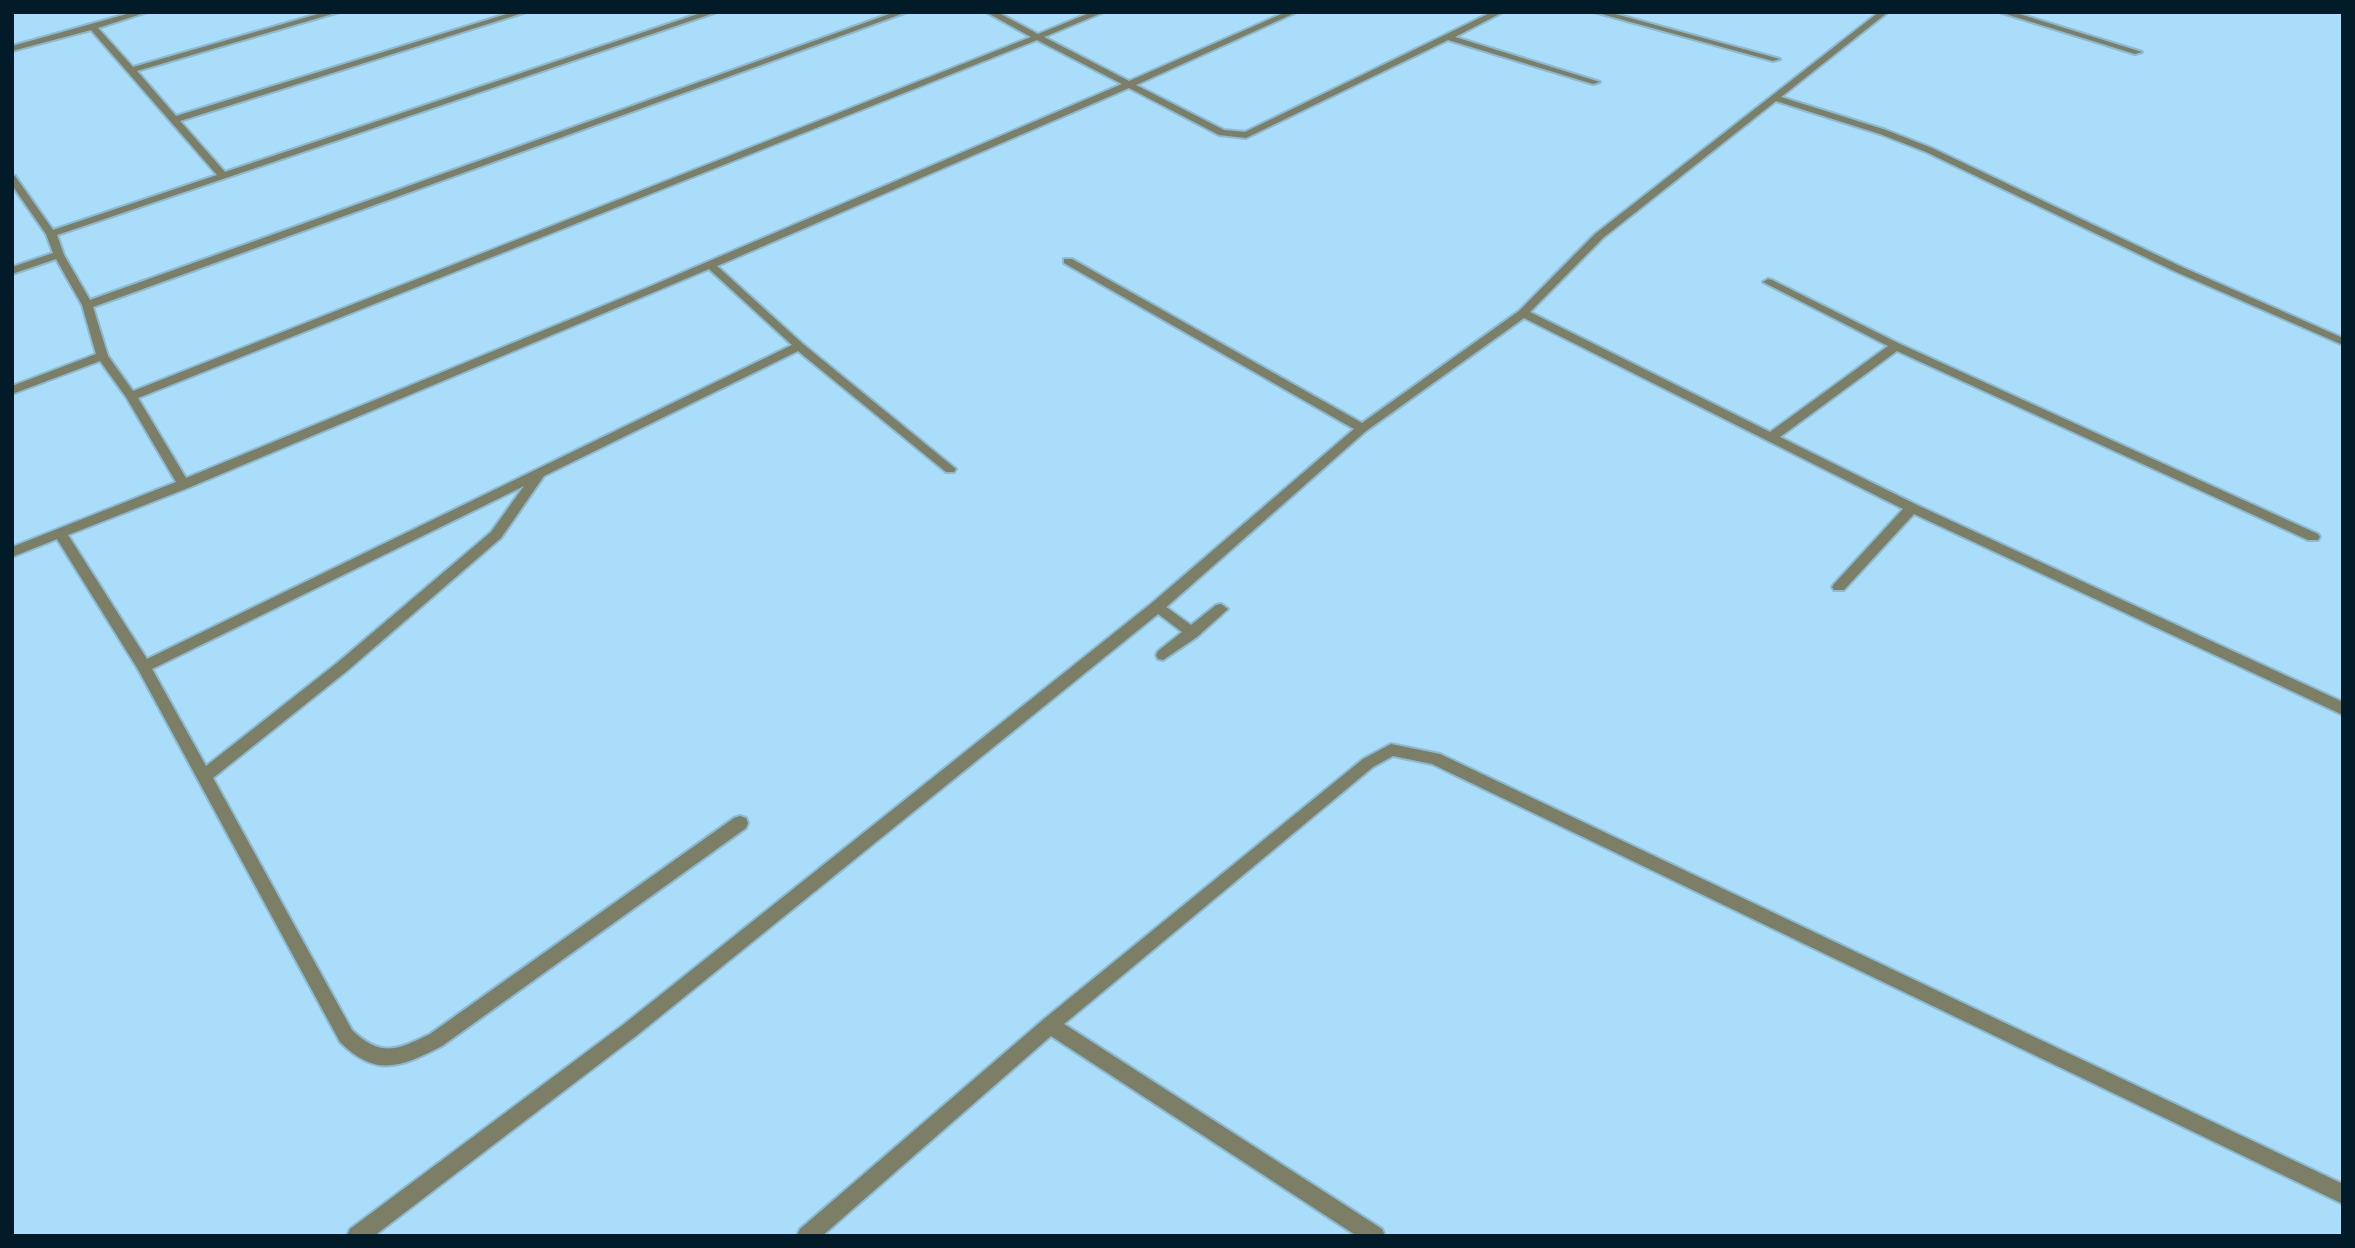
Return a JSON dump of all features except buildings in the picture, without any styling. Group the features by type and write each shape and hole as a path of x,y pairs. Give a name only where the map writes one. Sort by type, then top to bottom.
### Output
{"street":[{"path":"12,49 143,12"},
{"path":"131,70 335,12"},
{"path":"172,120 522,12"},
{"path":"51,234 713,12"},
{"path":"87,305 903,12"},
{"path":"990,12 1222,133 1246,135 1499,12"},
{"path":"131,396 1100,12"},
{"path":"12,552 184,485 711,266 1293,12"},
{"path":"1598,12 1776,59"},
{"path":"357,1236 630,1030 1158,606 1362,428 1523,313 1600,236 1884,12"},
{"path":"2003,12 2138,52"},
{"path":"93,27 223,176"},
{"path":"1448,37 1596,82"},
{"path":"1774,98 1929,149 2178,269 2343,342"},
{"path":"12,178 51,234 59,255 87,305 102,356 131,396 184,485"},
{"path":"12,271 59,255"},
{"path":"1068,261 1362,428"},
{"path":"711,266 799,346 950,469"},
{"path":"1768,282 1896,346 2313,537"},
{"path":"1523,313 1912,509 2343,709"},
{"path":"144,667 799,346"},
{"path":"1770,438 1896,346"},
{"path":"12,390 102,356"},
{"path":"204,776 342,667 496,535 542,471"},
{"path":"1839,587 1912,509"},
{"path":"60,533 144,667 346,1036 357,1048 381,1059 392,1059 436,1040 740,823"},
{"path":"1158,606 1192,633"},
{"path":"1163,655 1221,609"},
{"path":"807,1236 1050,1025 1368,763 1391,750 1435,758 2343,1194"},
{"path":"1050,1025 1375,1236"}]}
